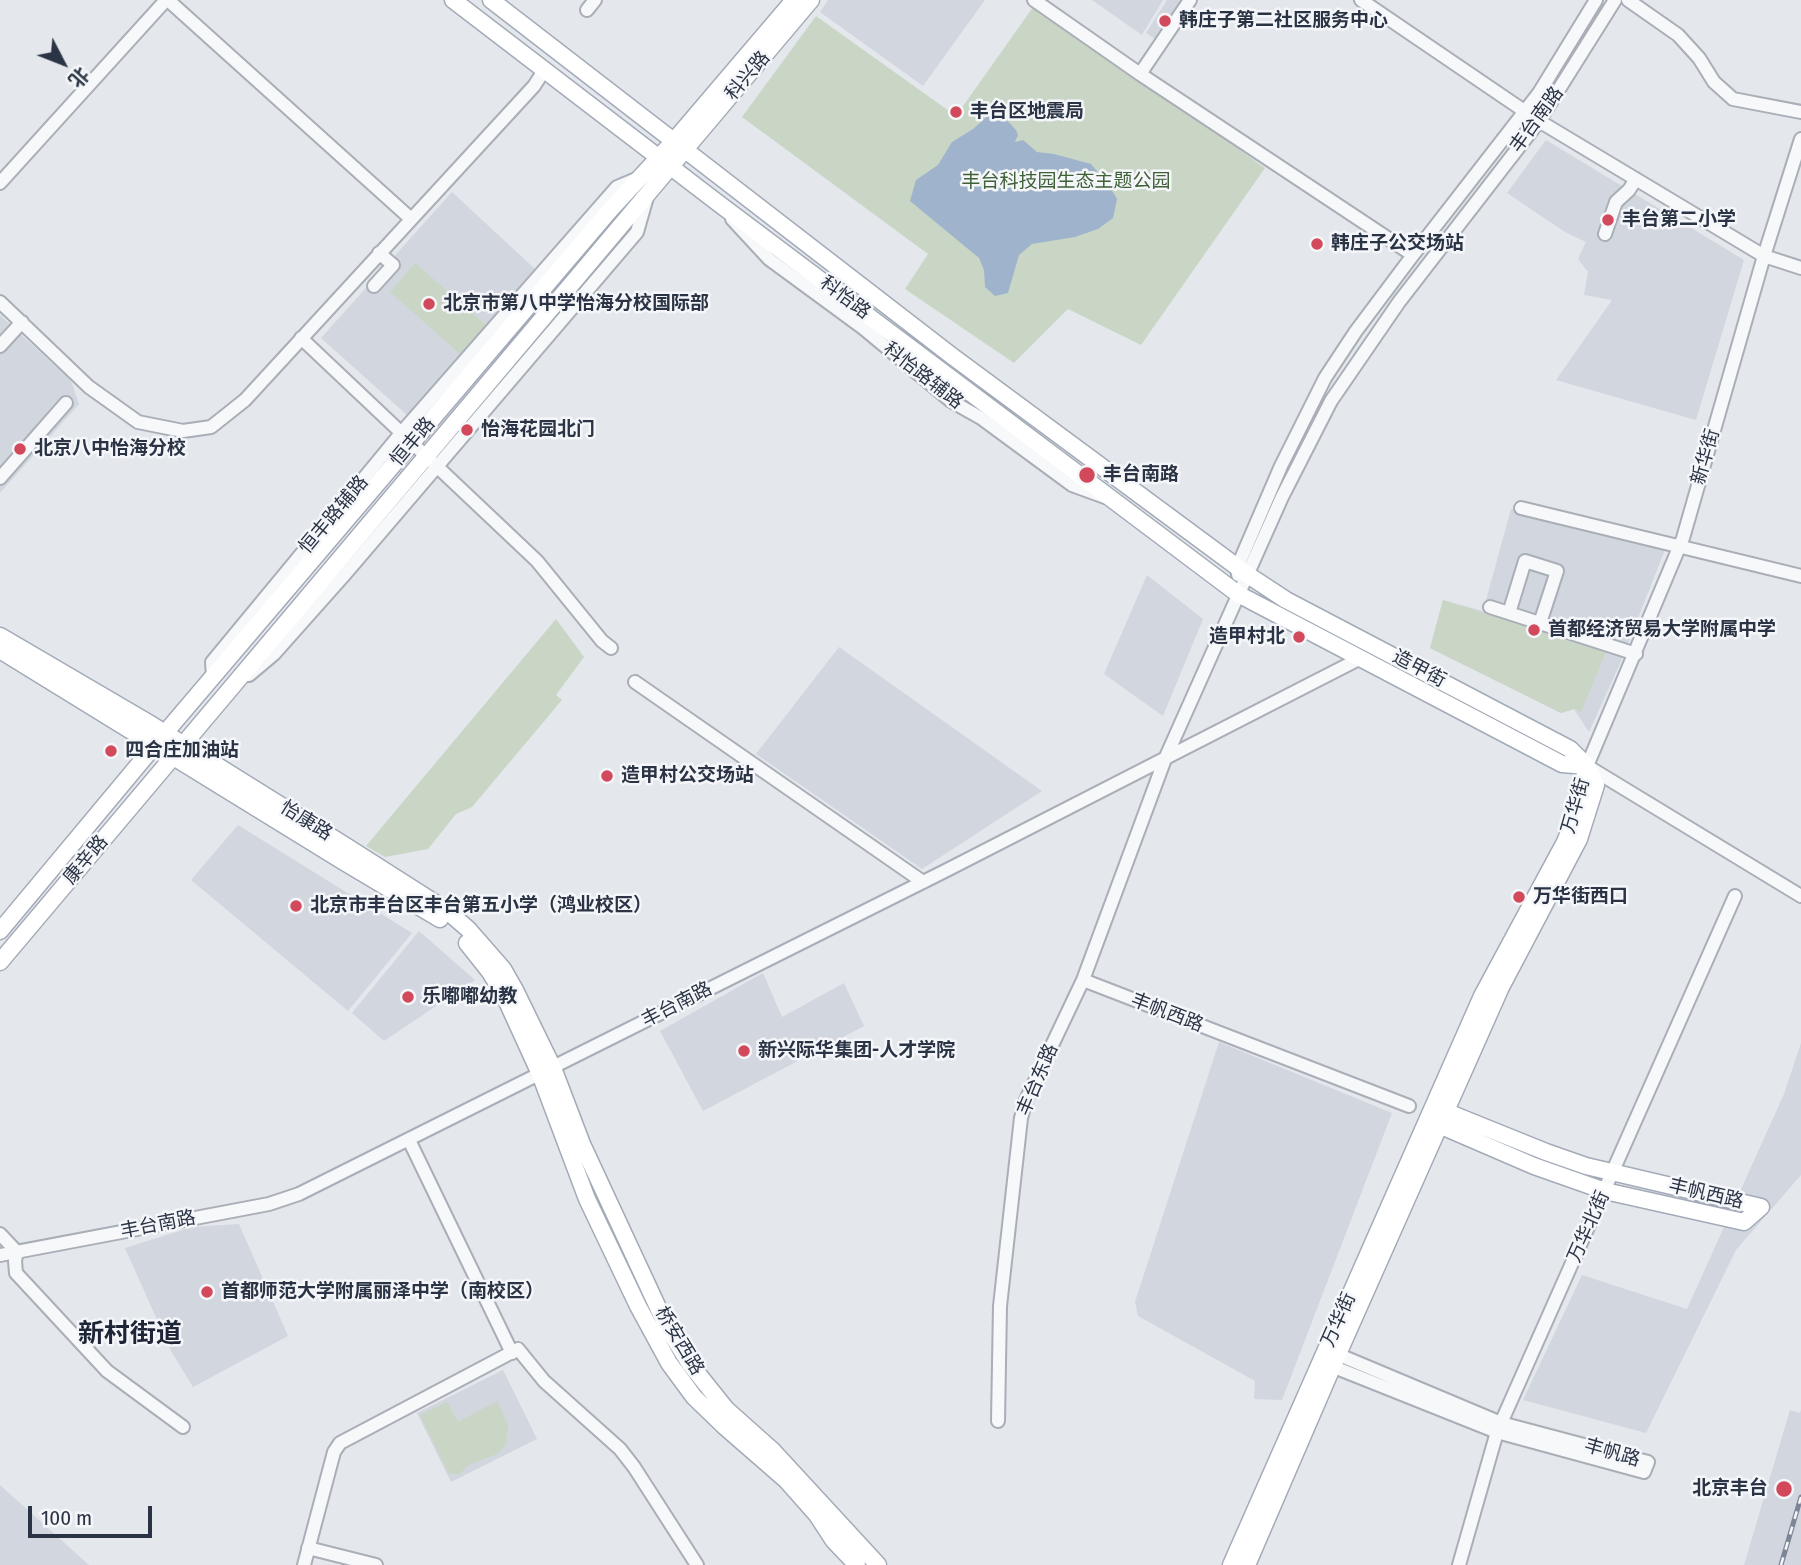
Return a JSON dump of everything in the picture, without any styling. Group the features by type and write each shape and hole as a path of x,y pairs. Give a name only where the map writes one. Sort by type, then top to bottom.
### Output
{"main road":[{"name":"科怡路","path":"453,0 1238,594"},
{"name":"科怡路","path":"491,0 952,356 1243,571"},
{"name":"科兴路","path":"679,146 794,0"},
{"name":"科兴路","path":"679,146 811,0"},
{"name":"恒丰路","path":"178,751 224,695 431,461 648,195 665,162 679,146"},
{"name":"恒丰路","path":"160,740 407,437 640,177 665,162"},
{"name":"造甲街","path":"1243,571 1286,600 1570,749 1587,766"},
{"name":"造甲街","path":"1238,594 1562,764 1587,766"},
{"name":"怡康路","path":"0,636 344,862 433,914 454,930 490,972 546,1071"},
{"name":"怡康路","path":"0,650 160,740"},
{"name":"康辛路","path":"0,931 160,740"},
{"name":"康辛路","path":"0,962 178,751"},
{"name":"万华街","path":"1239,1564 1436,1116 1490,978 1566,842 1587,766"},
{"name":"桥安西路","path":"546,1071 587,1199 638,1306 669,1363 694,1397 786,1480 834,1541 857,1565"},
{"name":"桥安西路","path":"546,1071 661,1315 690,1364 726,1409 772,1450 878,1565"},
{"name":"丰帆西路","path":"1436,1116 1613,1174 1761,1207 1744,1222 1605,1191 1534,1166 1436,1116"}],"street":[{"path":"0,183 167,0 410,218"},
{"path":"1034,0 1139,74 1413,255"},
{"path":"1139,74 1191,0"},
{"path":"1361,0 1539,121 1765,256 1801,268"},
{"name":"丰台南路","path":"0,1255 285,1199 313,1188 1165,760 1238,594 1243,571 1281,466 1325,378 1351,338 1413,255 1552,75 1596,0"},
{"name":"丰台南路","path":"1243,571 1331,401 1399,302 1539,121 1615,0"},
{"path":"1628,0 1678,34 1699,58 1714,82 1733,99 1801,112"},
{"path":"0,302 89,387 138,422 183,431 211,427 245,400 534,86 545,69"},
{"name":"新华街","path":"1587,766 1681,545 1801,139"},
{"path":"1605,234 1616,202 1636,179"},
{"path":"374,286 393,265 379,253"},
{"path":"0,346 22,322"},
{"path":"301,338 537,561 601,641 611,648"},
{"path":"0,478 66,403"},
{"path":"1521,508 1801,576"},
{"path":"1509,613 1525,562 1557,572 1540,623"},
{"path":"1490,607 1636,654"},
{"path":"1165,760 1359,659"},
{"path":"635,682 923,882"},
{"name":"丰台东路","path":"998,1421 1000,1306 1021,1118 1026,1100 1083,981 1165,760"},
{"name":"造甲街","path":"1587,766 1801,896"},
{"name":"万华北街","path":"1459,1565 1499,1428 1735,896"},
{"name":"丰帆西路","path":"1083,981 1409,1106"},
{"path":"409,1140 515,1351 544,1381 620,1449 698,1565"},
{"path":"0,1234 17,1252 16,1273 107,1371 183,1427"},
{"path":"304,1565 334,1452 340,1443 515,1351"},
{"name":"丰帆路","path":"1329,1358 1499,1428 1644,1472 1648,1462 1499,1428"},
{"path":"308,1548 376,1565"}],"shaded area":[{"path":"828,0 985,0 923,86 820,12"},
{"path":"1092,0 1163,0 1142,35"},
{"path":"1167,0 1185,0 1157,40 1146,33"},
{"path":"1546,140 1744,260 1696,420 1556,380 1612,300 1584,295 1588,272 1578,259 1586,242 1565,232 1507,193"},
{"name":"北京市第八中学怡海分校国际部","path":"452,192 535,269 407,415 321,338"},
{"name":"北京八中怡海分校","path":"0,315 71,381 79,404 0,493"},
{"name":"首都经济贸易大学附属中学","path":"1511,509 1666,547 1622,659 1589,732 1574,709 1561,713 1430,648 1443,600 1483,611"},
{"path":"1147,575 1203,619 1163,716 1104,674"},
{"path":"839,647 1042,791 922,869 756,754"},
{"name":"北京市丰台区丰台第五小学（鸿业校区）","path":"238,825 412,933 348,1011 191,880"},
{"name":"乐嘟嘟幼教","path":"419,931 475,980 384,1041 352,1013"},
{"name":"新兴际华集团-人才学院","path":"763,973 782,1017 844,983 864,1026 703,1111 660,1031"},
{"path":"1219,1042 1392,1113 1282,1400 1254,1399 1255,1381 1138,1316 1135,1302"},
{"path":"1801,1043 1801,1175 1736,1250 1646,1433 1523,1400 1582,1275 1687,1309 1784,1094"},
{"name":"首都师范大学附属丽泽中学（南校区）","path":"239,1224 288,1336 193,1387 171,1351 125,1248 192,1227"},
{"path":"503,1370 537,1439 451,1482 417,1413"},
{"name":"北京丰台","path":"1790,1410 1800,1413 1801,1410 1801,1565 1744,1565"},
{"path":"0,1485 89,1565 0,1565"}],"green space":[{"name":"丰台科技园生态主题公园","path":"1036,3 1265,168 1141,345 1068,309 1014,363 905,289 928,254 742,117 816,16 956,116"},
{"path":"415,263 486,325 460,354 390,292"},
{"path":"1443,600 1606,652 1581,712 1574,709 1561,713 1430,648"},
{"path":"556,619 584,657 556,695 562,700 472,807 456,814 428,849 385,857 366,846"},
{"path":"497,1401 508,1425 506,1444 499,1453 467,1466 460,1474 449,1474 420,1415 447,1402 458,1422"}],"water":[{"path":"992,112 1001,114 1016,130 1018,135 1015,142 1023,140 1037,152 1091,164 1117,199 1113,218 1098,229 1075,237 1032,244 1019,255 1008,293 995,296 985,287 984,270 979,258 910,201 916,180 938,165 952,142 973,129"}],"railway":[{"path":"1781,1565 1801,1497"}],"place":[{"name":"韩庄子第二社区服务中心","path":"1165,21"},
{"name":"丰台区地震局","path":"956,112"},
{"name":"丰台第二小学","path":"1608,220"},
{"name":"韩庄子公交场站","path":"1317,244"},
{"name":"北京市第八中学怡海分校国际部","path":"429,304"},
{"name":"怡海花园北门","path":"467,430"},
{"name":"北京八中怡海分校","path":"20,449"},
{"name":"丰台南路","path":"1087,475"},
{"name":"首都经济贸易大学附属中学","path":"1534,630"},
{"name":"造甲村北","path":"1299,637"},
{"name":"四合庄加油站","path":"111,751"},
{"name":"造甲村公交场站","path":"607,776"},
{"name":"万华街西口","path":"1519,897"},
{"name":"北京市丰台区丰台第五小学（鸿业校区）","path":"296,906"},
{"name":"乐嘟嘟幼教","path":"408,997"},
{"name":"新兴际华集团-人才学院","path":"744,1051"},
{"name":"首都师范大学附属丽泽中学（南校区）","path":"207,1292"},
{"name":"北京丰台","path":"1784,1489"}],"district":[{"name":"新村街道","path":"130,1335"}]}
